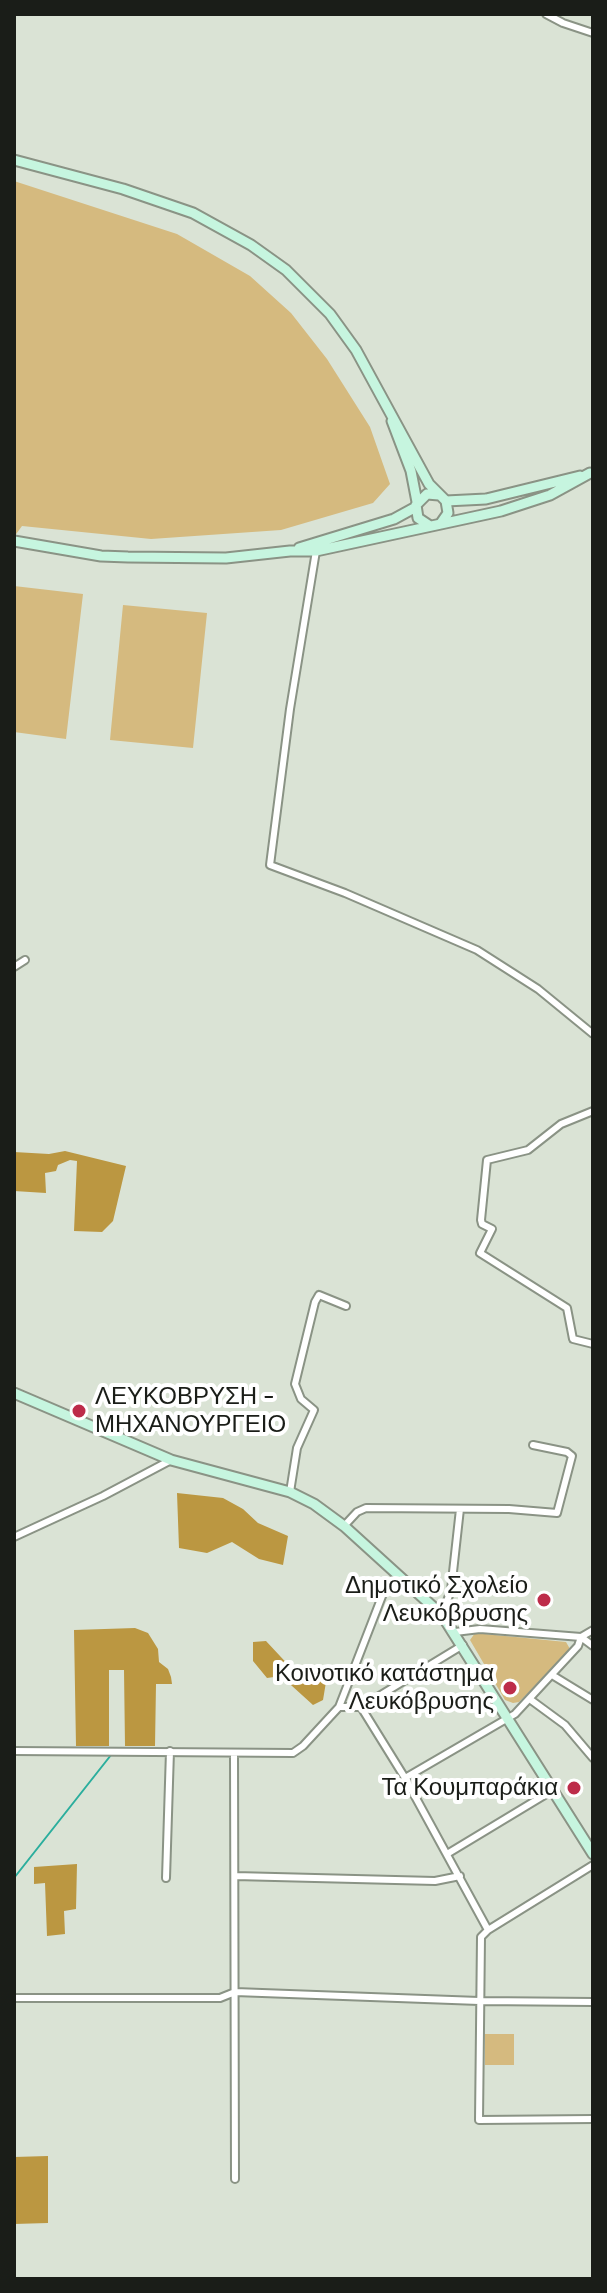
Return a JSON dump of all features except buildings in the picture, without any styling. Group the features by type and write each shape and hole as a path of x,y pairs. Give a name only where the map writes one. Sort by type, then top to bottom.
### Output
{"street":[{"path":"546,14 593,33"},
{"path":"14,160 176,206 215,224 286,270 330,314 356,350 429,484 442,498 448,513 441,523"},
{"path":"388,406 411,471 418,518 430,526"},
{"path":"290,551 394,519 427,494 442,498 486,499 591,473"},
{"path":"14,541 101,556 226,558 316,551 464,520 534,501 591,473"},
{"path":"316,551 290,709 270,865 345,893 477,950 538,989 593,1034"},
{"path":"14,967 25,960"},
{"path":"593,1111 561,1124 528,1150 487,1160 481,1220 482,1224 492,1229 480,1253 567,1308 573,1339 593,1344"},
{"path":"290,1492 297,1448 314,1410 301,1399 295,1384 315,1302 319,1295 346,1306"},
{"path":"14,1393 171,1460 290,1492 314,1504 344,1526 442,1615 455,1632 593,1854"},
{"path":"344,1526 357,1512 366,1508 518,1509 557,1513 572,1456 567,1452 533,1445"},
{"path":"14,1537 91,1502 171,1460"},
{"path":"442,1615 451,1590 460,1509"},
{"path":"14,1751 293,1753 339,1707 386,1586"},
{"path":"455,1632 480,1629 581,1637 593,1646"},
{"path":"405,1778 508,1719 531,1700 578,1646 581,1637 593,1630"},
{"path":"339,1707 361,1707 463,1645"},
{"path":"552,1675 593,1700"},
{"path":"531,1700 565,1725 593,1758"},
{"path":"361,1707 405,1778 488,1930"},
{"path":"166,1878 170,1751"},
{"path":"234,1754 235,2179"},
{"path":"447,1854 553,1790"},
{"path":"593,1865 481,1937 479,2120 593,2119"},
{"path":"235,1876 435,1881 460,1876"},
{"path":"14,1998 220,1998 235,1992 593,2002"}],"shaded area":[{"path":"14,181 177,234 250,276 291,313 327,359 370,427 390,484 373,503 281,530 151,539 22,526 14,537"},
{"path":"14,586 83,594 66,739 14,732"},
{"path":"123,605 207,613 193,748 110,740"},
{"path":"65,1151 126,1166 113,1221 102,1232 74,1231 77,1161 70,1160 58,1165 56,1171 45,1173 46,1193 14,1191 14,1152 49,1154"},
{"path":"177,1493 223,1498 243,1509 258,1523 288,1536 283,1565 259,1559 232,1542 207,1553 179,1548"},
{"path":"135,1628 148,1633 158,1649 159,1662 168,1669 171,1677 172,1684 156,1684 155,1746 125,1746 124,1670 109,1670 109,1746 76,1746 74,1630"},
{"path":"475,1633 566,1642 570,1649 519,1702 513,1703 505,1700 470,1640"},
{"path":"266,1641 294,1671 326,1682 323,1700 313,1705 281,1676 267,1678 253,1661 253,1642"},
{"path":"77,1864 76,1909 64,1911 65,1934 47,1936 45,1883 34,1884 34,1867"},
{"path":"485,2034 514,2034 514,2065 485,2065"},
{"path":"48,2156 48,2223 14,2224 14,2157"}],"waterway":[{"path":"14,1878 111,1755"}],"place":[{"name":"ΛΕΥΚΟΒΡΥΣΗ - ΜΗΧΑΝΟΥΡΓΕΙΟ","path":"79,1411"},
{"name":"Δημοτικό Σχολείο Λευκόβρυσης","path":"544,1600"},
{"name":"Κοινοτικό κατάστημα Λευκόβρυσης","path":"510,1688"},
{"name":"Τα Κουμπαράκια","path":"574,1788"}]}
